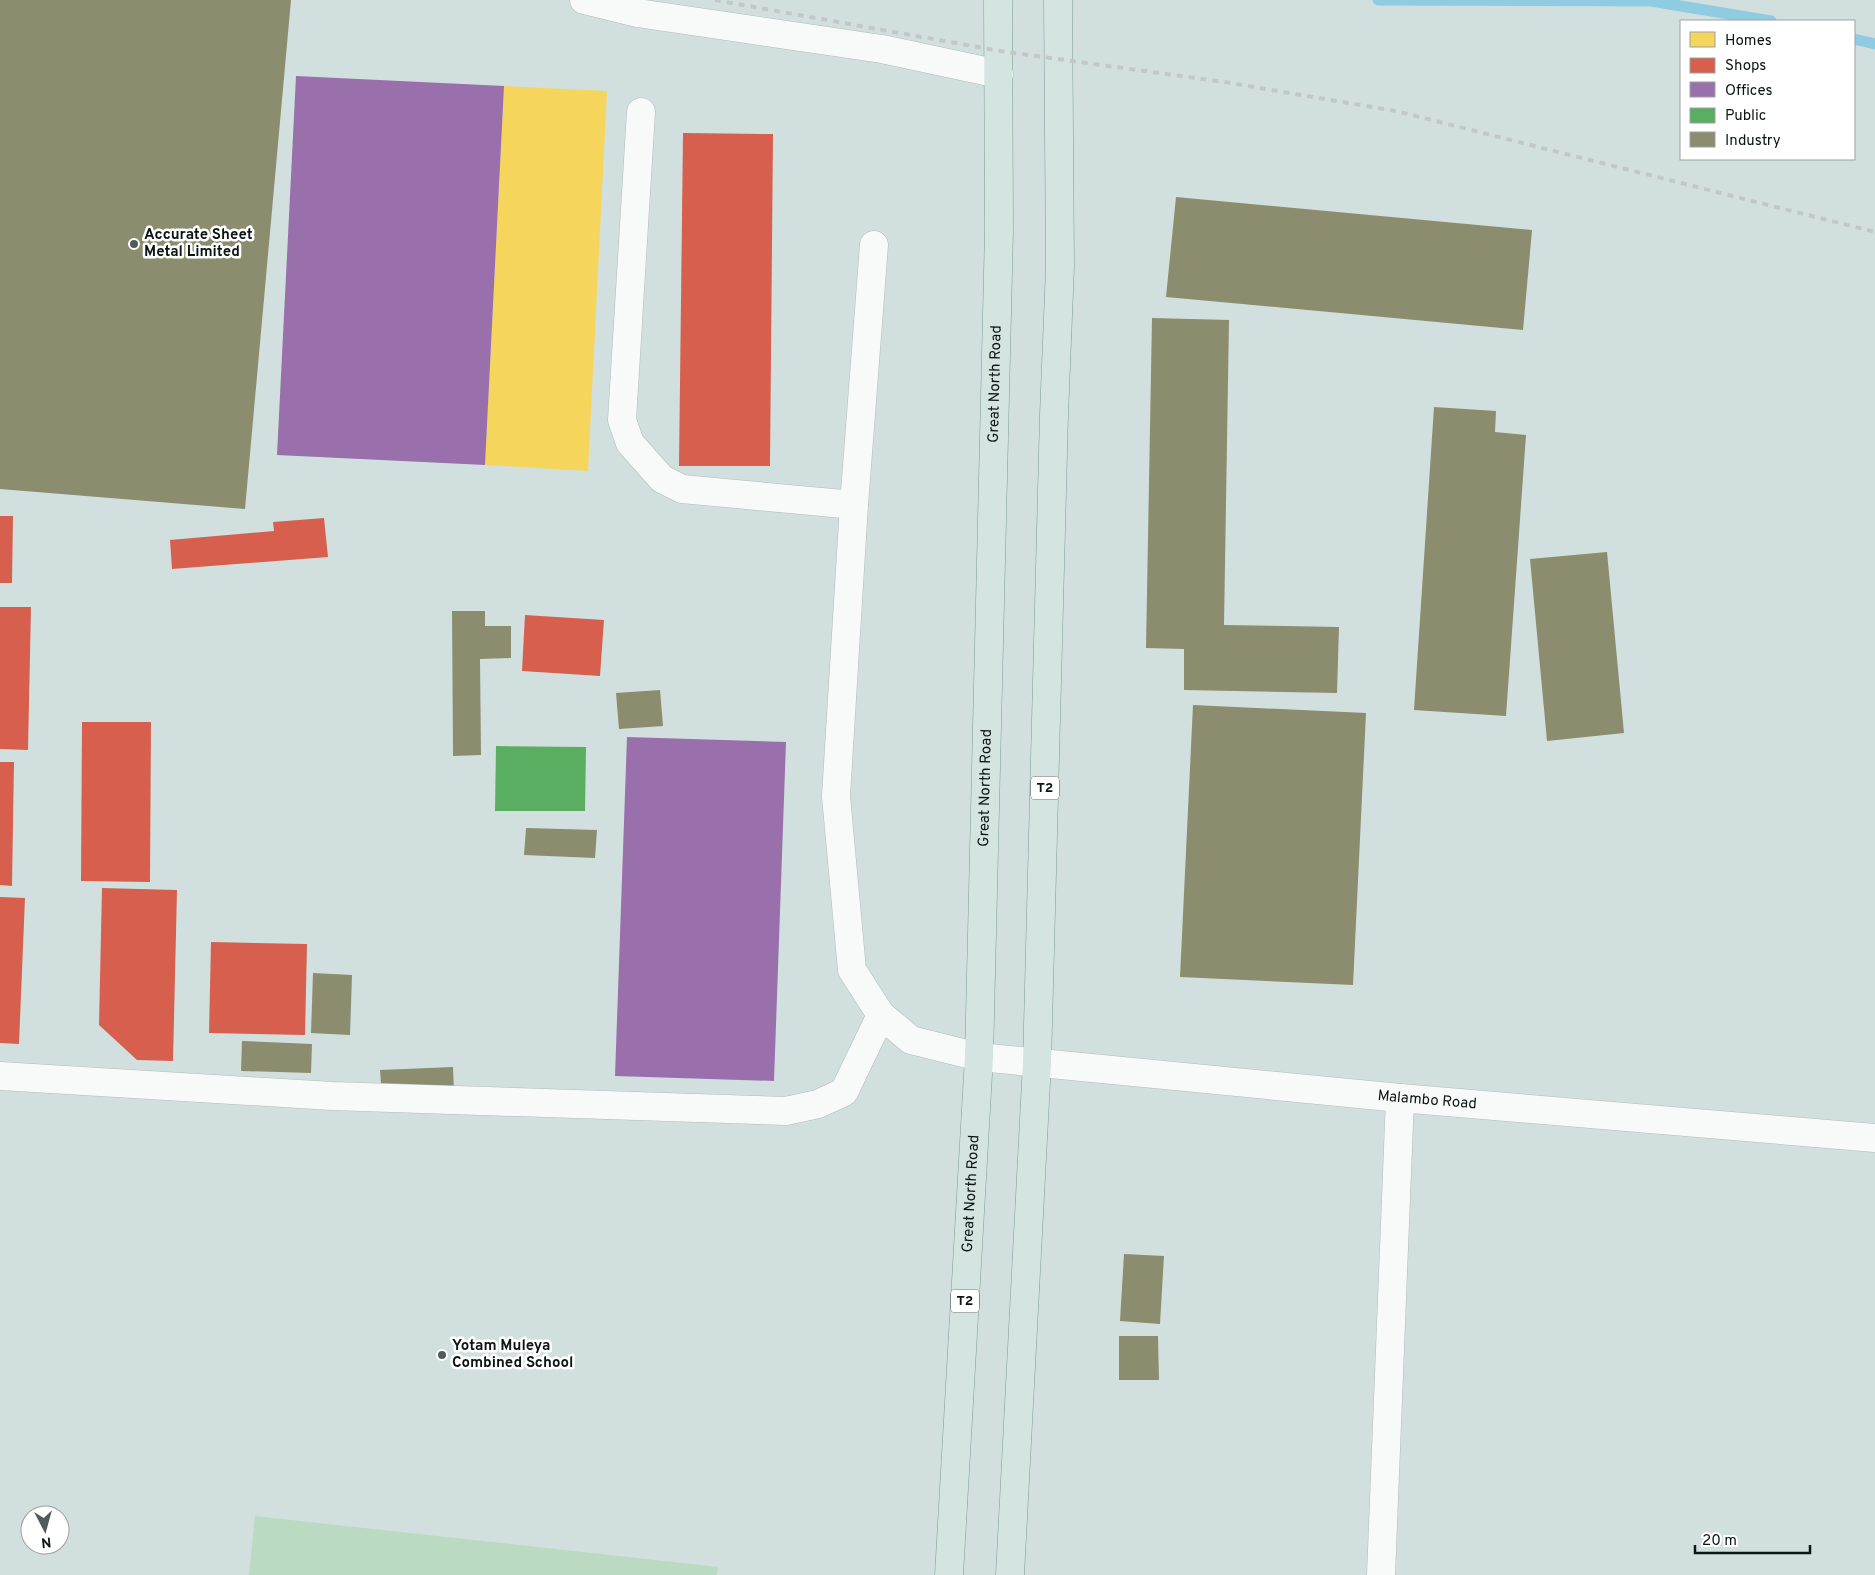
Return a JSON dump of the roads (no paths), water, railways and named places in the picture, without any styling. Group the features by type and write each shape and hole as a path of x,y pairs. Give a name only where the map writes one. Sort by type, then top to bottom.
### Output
{"main road":[{"name":"Great North Road","path":"949,1575 979,1057 999,232 998,0"},
{"name":"T2","path":"1010,1575 1038,1062 1054,415 1060,266 1058,0"}],"street":[{"path":"584,0 637,14 882,49 999,74"},
{"path":"641,112 622,420 630,443 662,479 682,490 854,505"},
{"name":"Malambo Road","path":"874,245 854,505 836,796 852,970 881,1015 911,1040 979,1057 1400,1098 1875,1138"},
{"path":"0,1076 332,1096 786,1111 818,1104 844,1092 881,1015"},
{"path":"1381,1575 1400,1098"}],"waterway":[{"path":"1378,0 1651,1 1765,20"},
{"path":"1855,39 1875,44"}],"railway":[{"path":"715,0 1000,51 1224,82 1396,111 1875,232"}],"place":[{"name":"Accurate Sheet Metal Limited","path":"134,244"},
{"name":"Yotam Muleya Combined School","path":"442,1355"}]}
